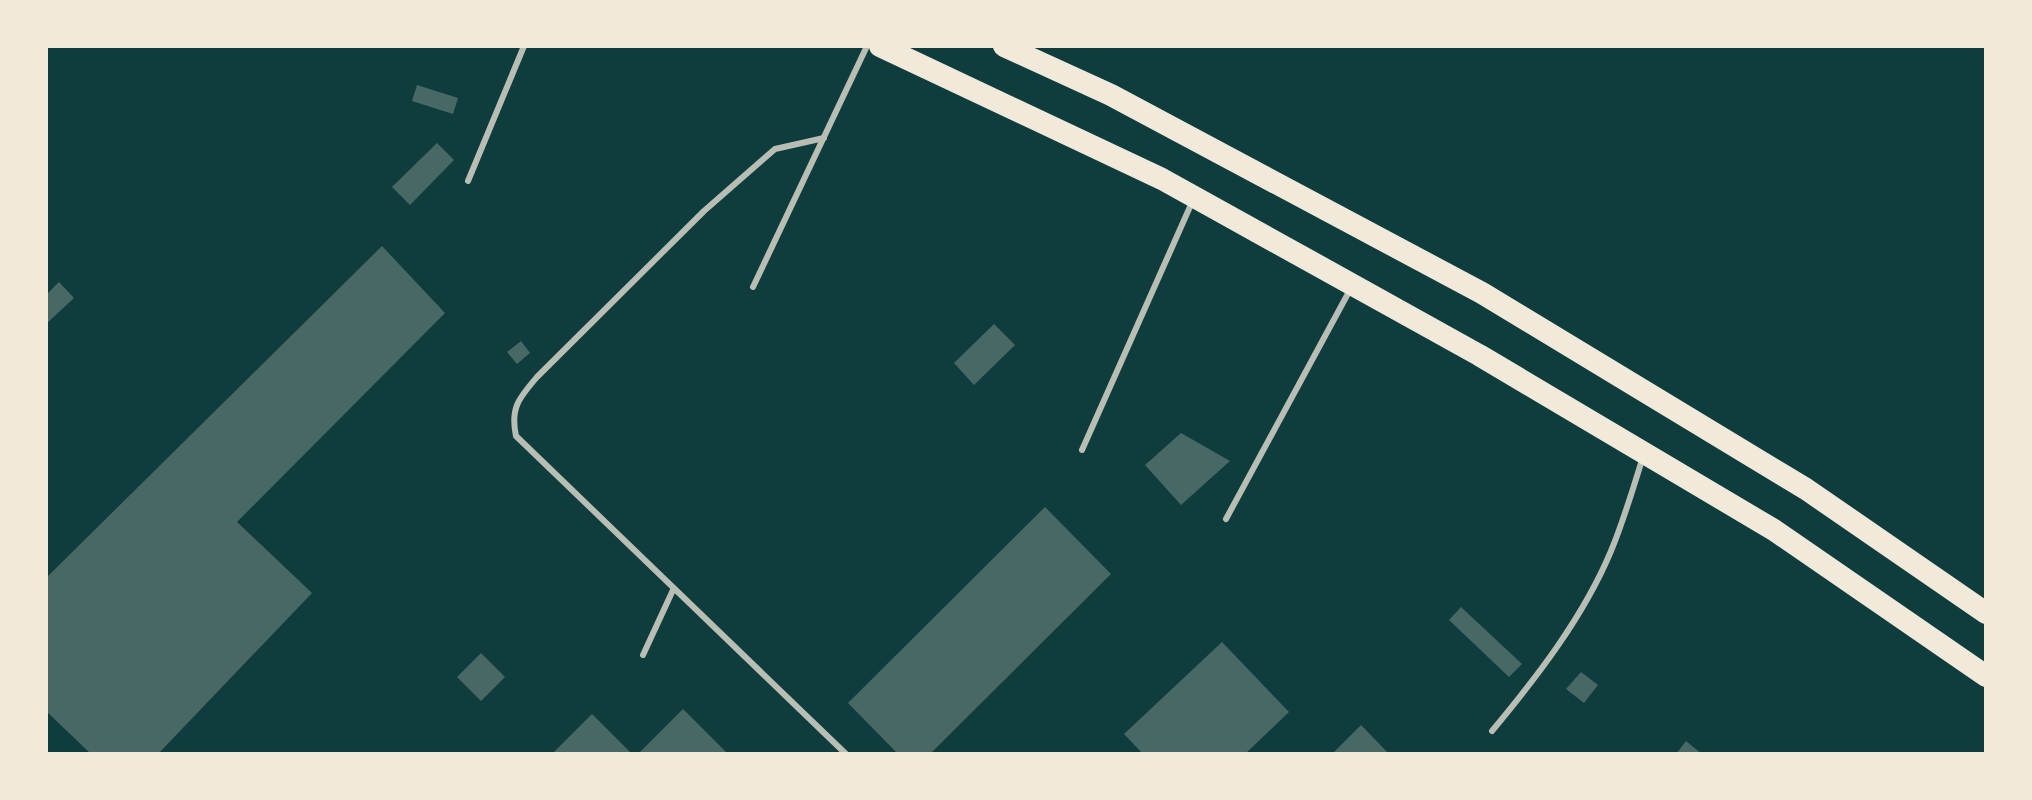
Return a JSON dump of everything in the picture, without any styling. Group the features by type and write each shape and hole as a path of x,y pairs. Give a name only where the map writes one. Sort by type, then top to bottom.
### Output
{"highway":[{"path":"880,46 1194,197 1353,285 1774,530 1986,676"},
{"path":"1004,46 1111,95 1482,293 1806,489 1986,613"}],"lane":[{"path":"468,181 524,46"},
{"path":"753,287 867,46"},
{"path":"824,138 775,149 704,211 515,403 512,419 516,436 846,754"},
{"path":"1082,450 1194,197"},
{"path":"1226,519 1353,285"},
{"path":"1492,731 1529,687 1589,594 1611,552 1644,453"},
{"path":"643,655 673,590"}],"building":[{"path":"417,85 458,98 453,114 412,101"},
{"path":"437,143 454,160 410,205 392,187"},
{"path":"382,246 445,313 237,522 312,593 158,754 91,754 46,711 46,578"},
{"path":"59,282 74,298 46,324 46,295"},
{"path":"994,324 1015,345 974,385 954,363"},
{"path":"521,341 530,353 517,364 507,352"},
{"path":"1181,433 1230,461 1181,505 1145,465"},
{"path":"1045,507 1111,574 930,754 898,754 848,703"},
{"path":"1461,607 1522,664 1509,677 1449,620"},
{"path":"1222,642 1289,712 1245,754 1143,754 1124,734"},
{"path":"481,653 505,677 481,701 457,677"},
{"path":"1581,672 1598,685 1584,703 1566,689"},
{"path":"683,709 728,754 638,754"},
{"path":"592,714 632,754 552,754"},
{"path":"1361,725 1389,754 1332,754"},
{"path":"1686,741 1702,754 1676,754"}]}
